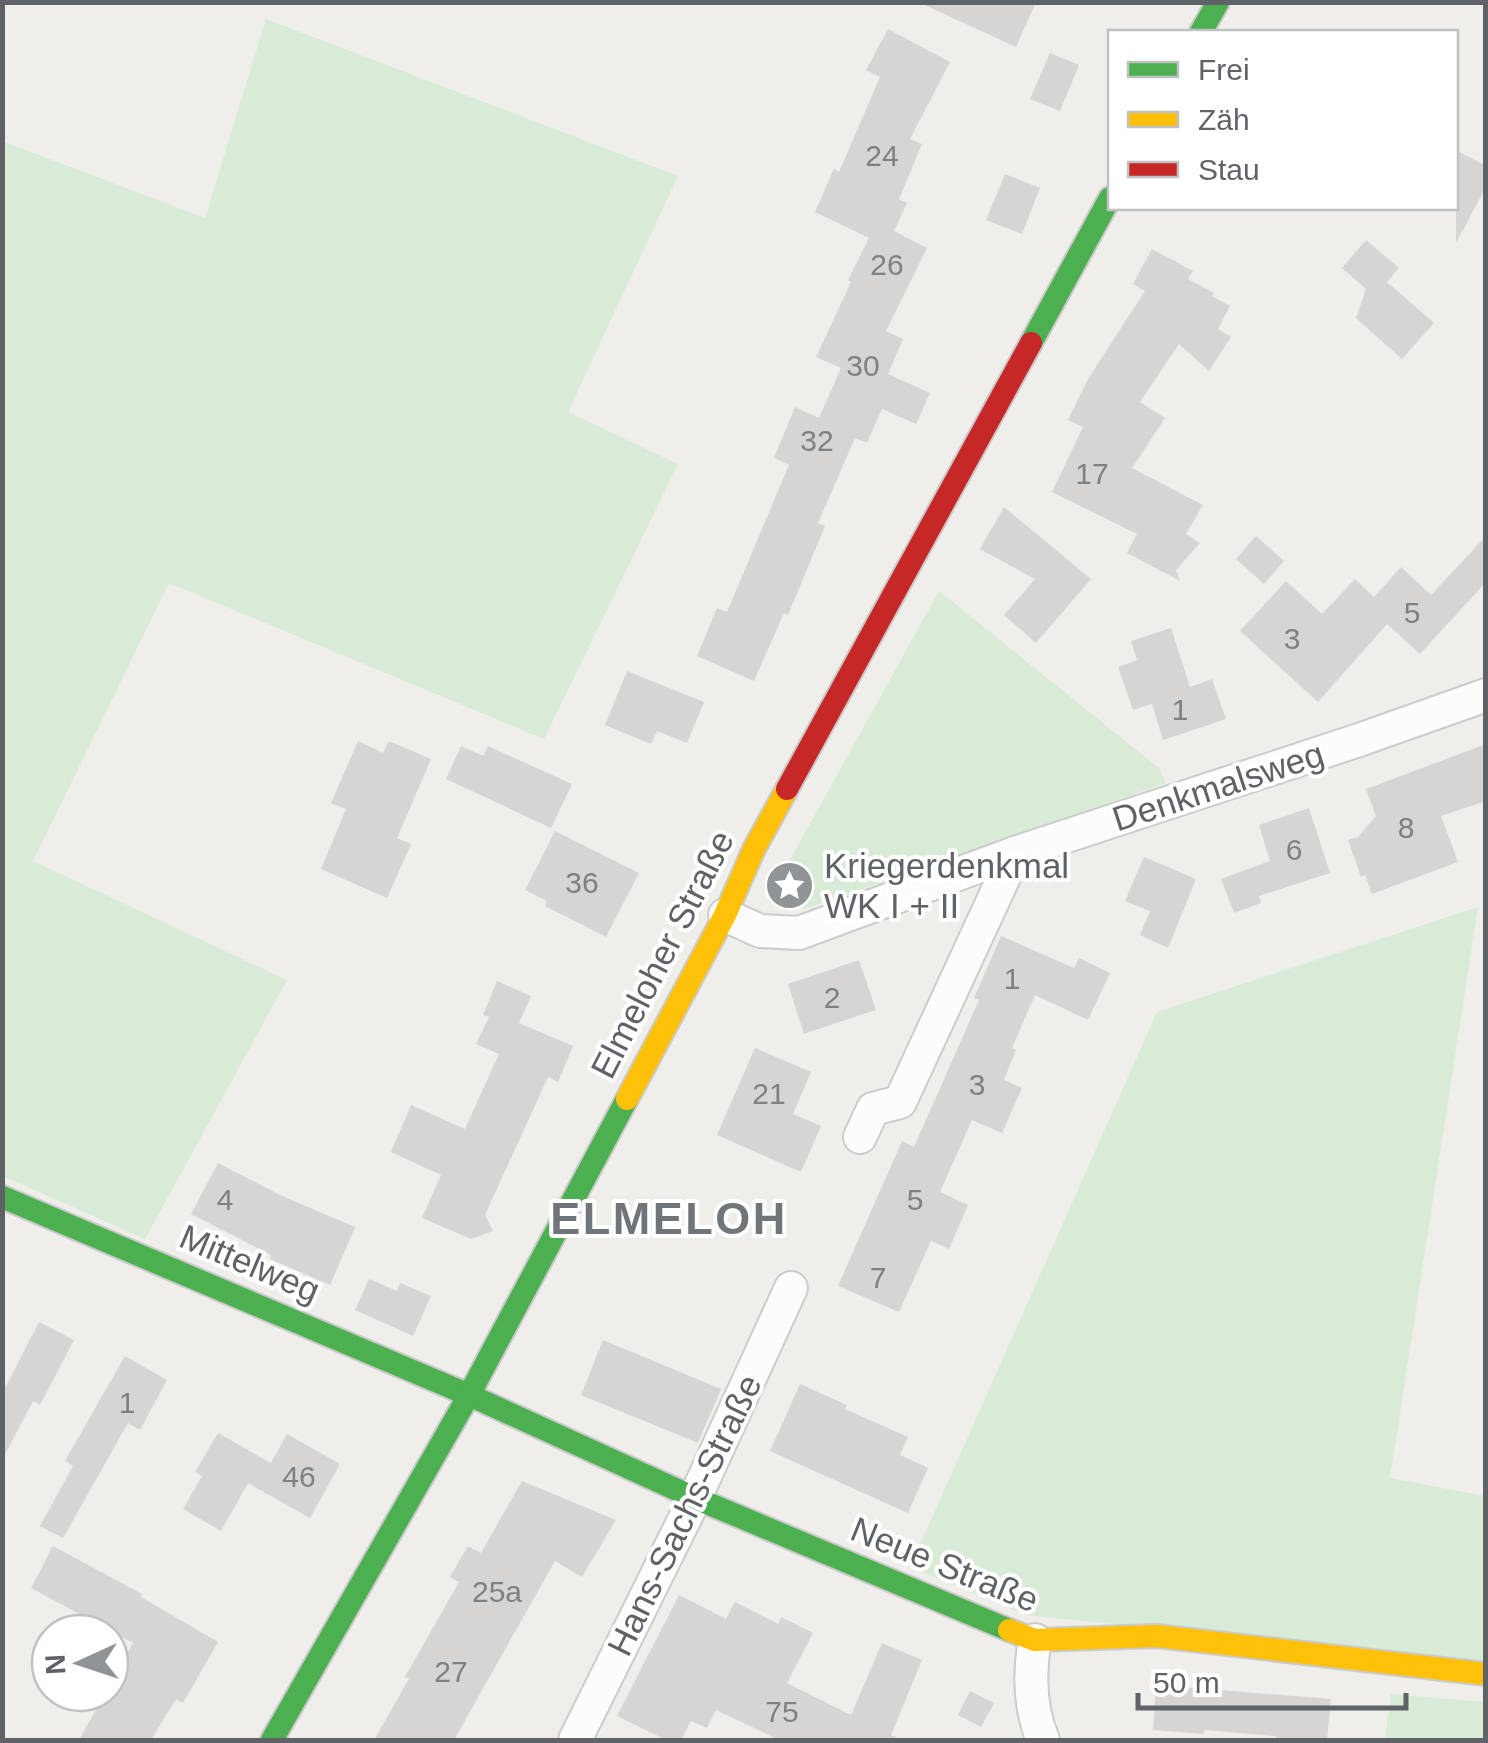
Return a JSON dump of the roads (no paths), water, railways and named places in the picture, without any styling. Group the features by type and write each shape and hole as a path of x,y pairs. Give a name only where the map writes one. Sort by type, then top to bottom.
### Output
{"street":[{"path":"1202,30 1218,2"},
{"name":"Elmeloher Straße","path":"272,1740 469,1395 724,915 754,850 1108,202"},
{"name":"Denkmalsweg","path":"724,915 760,931 799,933 1015,853 1486,695"},
{"path":"860,1137 872,1110 900,1102 1015,853"},
{"name":"Mittelweg","path":"2,1197 469,1395"},
{"name":"Hans-Sachs-Straße","path":"574,1740 694,1498 791,1288"},
{"name":"Neue Straße","path":"469,1395 694,1498 1034,1640 1158,1636 1486,1674"},
{"path":"1034,1640 1030,1670 1043,1740"}],"place":[{"name":"Kriegerdenkmal WK I + II","path":"789,885"}],"district":[{"name":"ELMELOH","path":"669,1218"}]}
